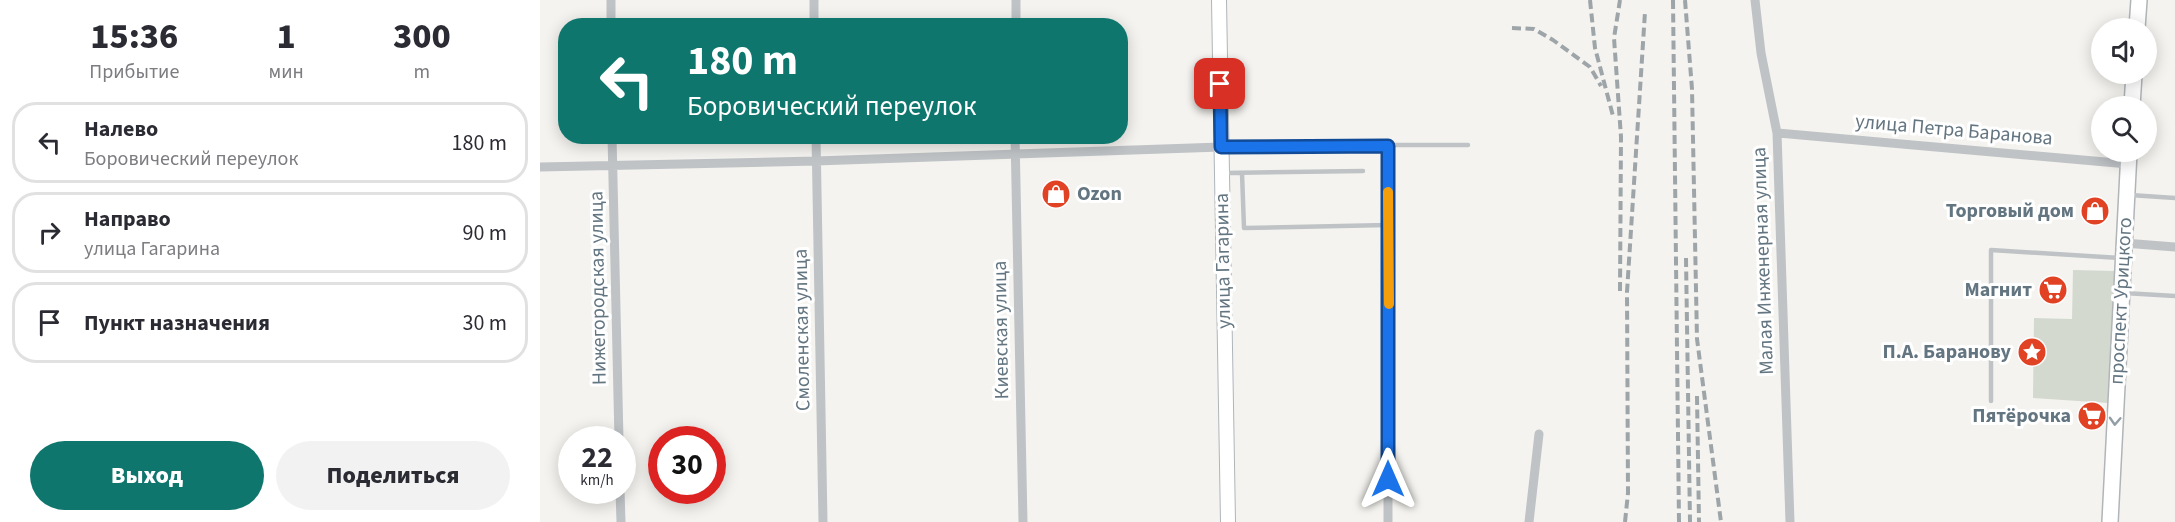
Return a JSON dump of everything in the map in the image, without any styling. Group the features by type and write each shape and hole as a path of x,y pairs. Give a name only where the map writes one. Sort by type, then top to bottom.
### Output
{"main road":[{"path":"2138,18 2139,0"},
{"name":"проспект Урицкого","path":"2110,522 2128,162"}],"street":[{"path":"611,0 611,18"},
{"path":"814,0 814,18"},
{"path":"1016,0 1016,18"},
{"name":"улица Гагарина","path":"1219,0 1228,522"},
{"name":"Малая Инженерная улица","path":"1755,0 1761,53 1777,133 1790,522"},
{"name":"улица Петра Баранова","path":"1777,133 2091,155"},
{"name":"Нижегородская улица","path":"612,144 619,426"},
{"name":"Смоленская улица","path":"816,144 824,522"},
{"name":"Киевская улица","path":"1015,144 1023,522"},
{"path":"540,167 816,161 1221,147 1388,146 1388,522"},
{"path":"2123,251 2175,247"},
{"path":"1529,522 1539,434"},
{"path":"620,504 621,522"}],"lane":[{"path":"1388,146 1468,145"},
{"path":"1221,173 1363,171"},
{"path":"1242,173 1244,228 1388,225"},
{"path":"2126,194 2175,198"},
{"path":"1991,401 1991,250 2123,251"},
{"path":"2121,293 2175,296"}],"shaded area":[{"path":"2073,270 2116,271 2108,403 2033,398 2034,318 2072,319"}],"railway":[{"path":"1590,0 1595,48 1613,116"},
{"path":"1620,0 1614,38 1621,137 1620,291"},
{"path":"1673,0 1679,522"},
{"path":"1685,0 1692,89 1697,339 1721,522"},
{"path":"1625,522 1628,493 1627,292 1645,12"},
{"path":"1512,28 1534,29 1553,40 1590,67 1601,86"},
{"path":"1686,258 1690,522"},
{"path":"1697,396 1699,522"}],"slow traffic":[{"path":"1388,192 1389,304"}],"place":[{"name":"Ozon","path":"1056,194"},
{"name":"Торговый дом","path":"2095,211"},
{"name":"Магнит","path":"2053,290"},
{"name":"П.А. Баранову","path":"2032,352"},
{"name":"Пятёрочка","path":"2092,416"}],"route":[{"path":"1220,84 1221,147 1388,146 1388,479"}]}
